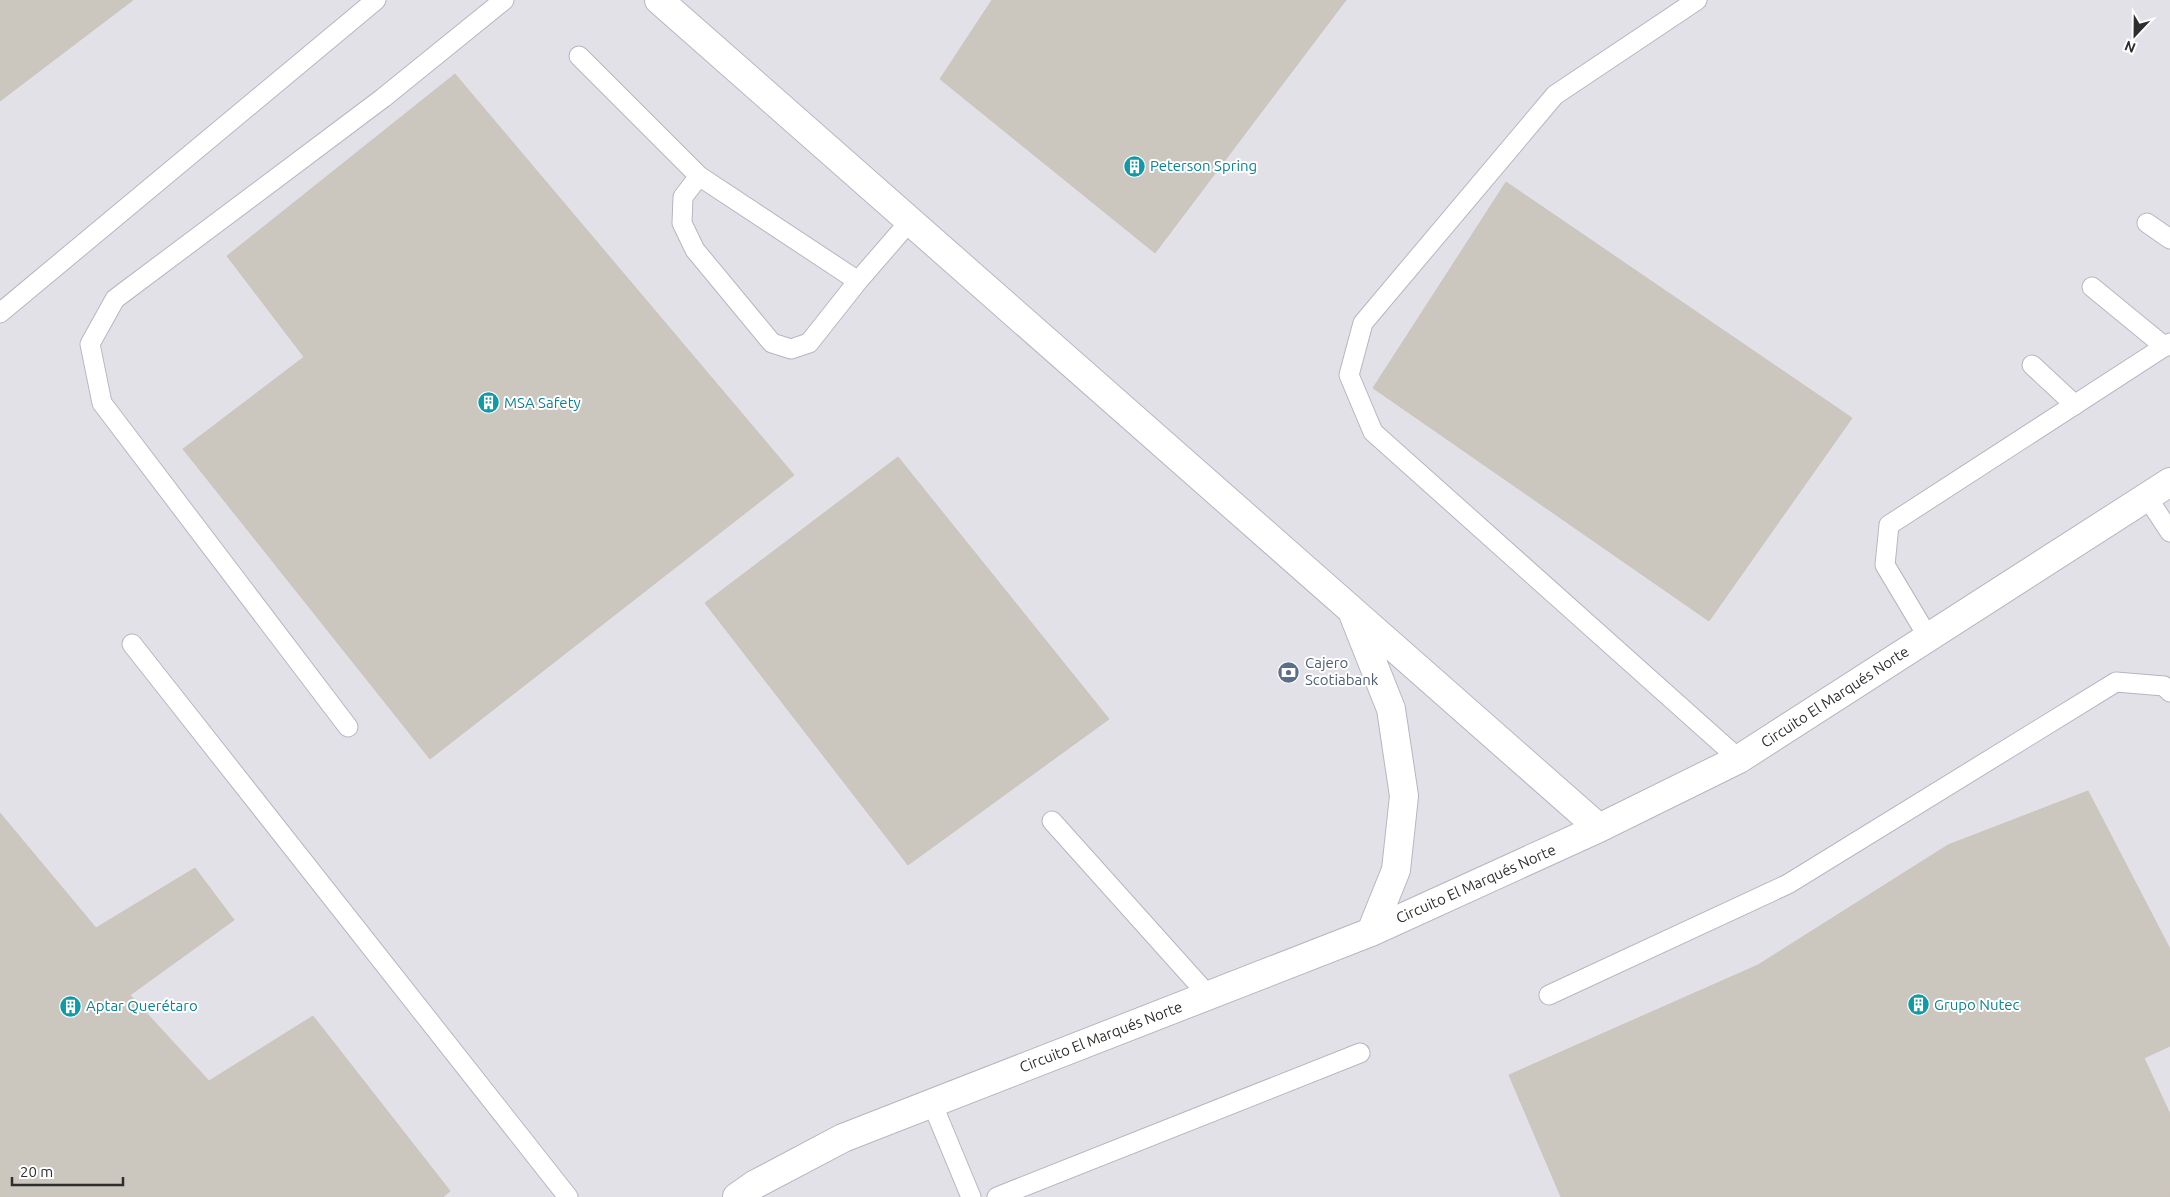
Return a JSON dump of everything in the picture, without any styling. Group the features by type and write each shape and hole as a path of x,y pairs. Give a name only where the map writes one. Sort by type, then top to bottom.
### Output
{"street":[{"path":"659,0 1599,828"},
{"name":"Circuito El Marqués Norte","path":"737,1197 754,1185 843,1138 1371,932 1599,828 1739,759 2170,482"},
{"path":"1351,610 1391,709 1404,796 1396,870 1371,932"}],"lane":[{"path":"0,313 376,0"},
{"path":"348,727 102,403 90,344 115,299 383,98 504,0"},
{"path":"1698,0 1555,95 1363,324 1350,375 1373,432 1739,759"},
{"path":"579,56 699,176 858,281"},
{"path":"699,176 683,197 682,223 695,250 772,343 791,349 809,343 858,281 910,221"},
{"path":"2147,223 2170,240"},
{"path":"1928,638 1885,565 1889,525 2167,345 2092,287"},
{"path":"2032,365 2075,405"},
{"path":"2147,497 2170,532"},
{"path":"132,644 562,1195"},
{"path":"1549,995 1788,884 2116,682 2164,686 2170,692"},
{"path":"1052,821 1208,995"},
{"path":"997,1197 1360,1053"},
{"path":"932,1103 972,1197"}],"shaded area":[{"path":"0,0 2170,0 2170,1197 0,1197"}],"building":[{"path":"0,0 133,0 0,101"},
{"name":"Peterson Spring","path":"992,0 1346,0 1155,253 940,79"},
{"name":"MSA Safety","path":"455,74 794,475 430,759 183,449 304,357 227,256"},
{"path":"1506,182 1852,418 1709,621 1373,388"},
{"path":"898,457 1109,719 908,865 705,603"},
{"name":"Grupo Nutec","path":"2088,791 2170,949 2170,1046 2144,1058 2170,1114 2170,1197 1561,1197 1509,1075 1758,965 1948,845"},
{"name":"Aptar Querétaro","path":"0,813 96,928 195,868 234,920 130,995 209,1081 313,1016 450,1191 443,1197 0,1197"}],"place":[{"name":"Peterson Spring","path":"1134,166"},
{"name":"MSA Safety","path":"488,403"},
{"name":"Cajero Scotiabank","path":"1289,672"},
{"name":"Grupo Nutec","path":"1918,1005"},
{"name":"Aptar Querétaro","path":"70,1006"}]}
